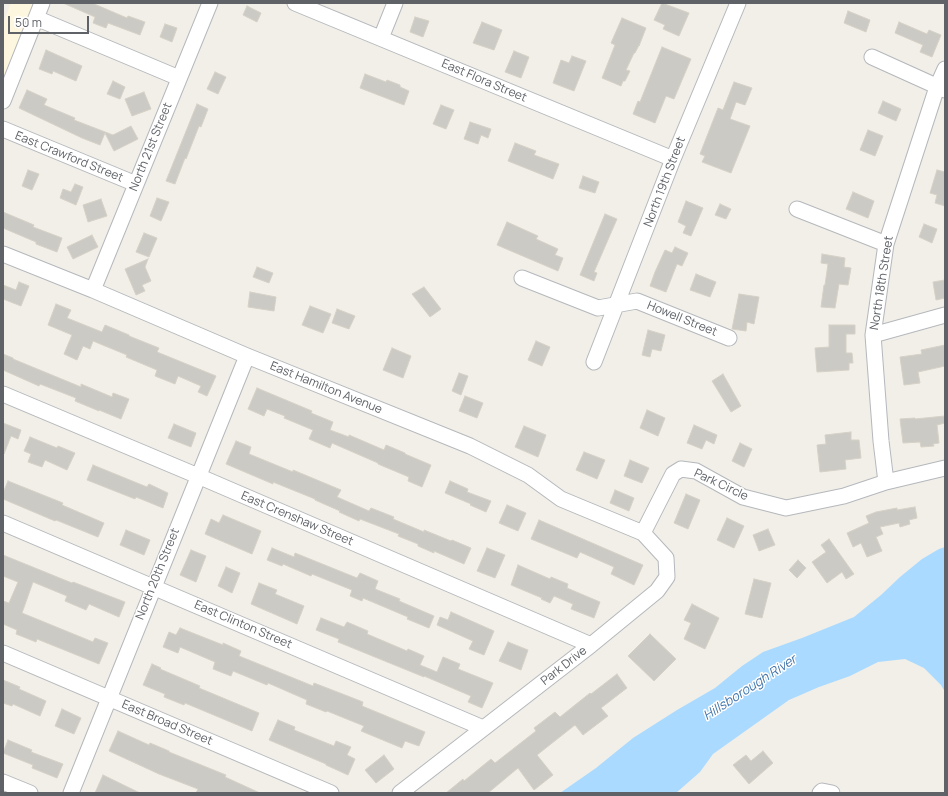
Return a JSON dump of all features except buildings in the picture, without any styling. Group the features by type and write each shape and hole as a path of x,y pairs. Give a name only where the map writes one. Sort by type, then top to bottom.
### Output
{"street":[{"path":"3,101 42,3"},
{"name":"North 21st Street","path":"93,290 210,3"},
{"name":"East Flora Street","path":"295,3 673,160"},
{"path":"381,38 395,3"},
{"name":"North 19th Street","path":"594,362 673,160 738,3"},
{"path":"36,18 179,78"},
{"path":"872,57 941,89"},
{"name":"North 18th Street","path":"886,482 881,441 873,335 886,244 941,89 945,69"},
{"name":"East Crawford Street","path":"3,129 136,184"},
{"path":"797,209 886,244"},
{"name":"East Hamilton Avenue","path":"3,254 93,290 247,356 470,446 528,475 561,499 643,533"},
{"name":"Howell Street","path":"522,278 598,308 637,301 729,338"},
{"path":"873,335 945,315"},
{"name":"North 20th Street","path":"71,793 247,356"},
{"name":"East Crenshaw Street","path":"3,394 591,645"},
{"name":"Park Circle","path":"643,533 673,474 681,468 696,471 743,497 786,508 844,496 886,482 945,468"},
{"name":"East Clinton Street","path":"3,523 483,728"},
{"name":"Park Drive","path":"400,793 591,645 657,591 667,577 666,558 643,533"},
{"name":"East Broad Street","path":"3,653 331,793"},
{"path":"3,782 30,793"},
{"path":"820,793 822,791 832,793"}],"shaded area":[{"path":"11,3 36,3 3,87 3,24"}],"water":[{"name":"Hillsborough River","path":"945,547 945,692 941,685 924,668 905,659 878,662 850,676 789,700 713,754 700,772 676,793 560,793 596,768 633,738 715,688 742,666 763,652 854,617 922,559"}]}
